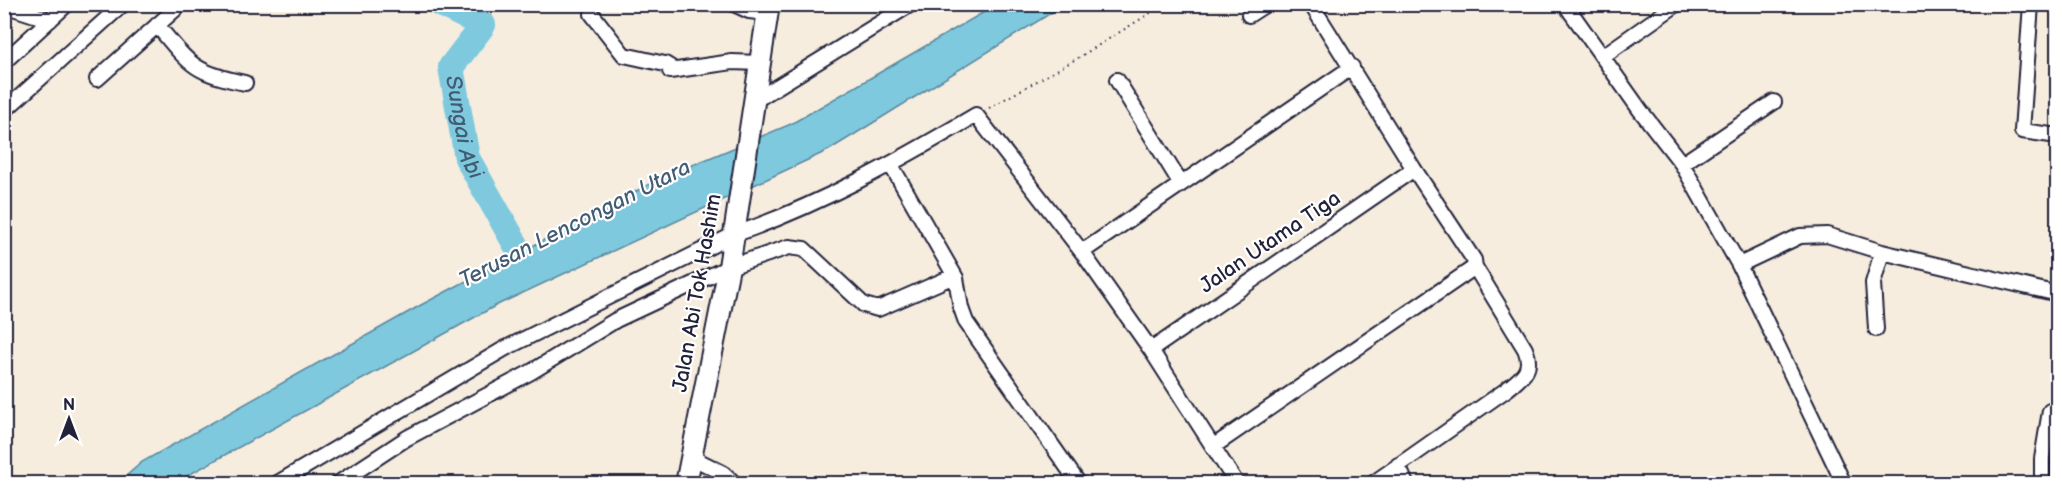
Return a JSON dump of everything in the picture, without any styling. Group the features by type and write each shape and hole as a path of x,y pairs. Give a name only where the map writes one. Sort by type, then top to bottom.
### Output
{"main road":[{"name":"Jalan Abi Tok Hashim","path":"686,483 729,267 768,9"}],"street":[{"path":"7,59 67,4"},
{"path":"4,111 123,4"},
{"path":"97,79 181,4"},
{"path":"734,4 749,11 768,9"},
{"path":"754,101 911,4"},
{"path":"1249,15 1266,4"},
{"path":"1311,4 1474,260 1475,267 1525,349 1529,363 1519,380 1506,390 1372,483"},
{"path":"1565,4 1640,110 1682,164 1739,266 1844,483"},
{"path":"1603,56 1677,4"},
{"path":"2031,4 2022,131 2058,136"},
{"path":"4,5 50,20"},
{"path":"591,14 624,55 665,64 670,67 670,71 732,62 759,63"},
{"path":"157,25 194,67 206,74 245,83"},
{"path":"1082,252 1352,68"},
{"path":"1117,80 1181,184"},
{"path":"1682,164 1774,102"},
{"path":"276,483 504,349 734,226 766,224 891,165 976,115 1082,252 1151,350 1238,483"},
{"path":"891,165 954,276 966,322 1078,483"},
{"name":"Jalan Utama Tiga","path":"1151,350 1414,169"},
{"path":"1739,266 1800,236 1827,235 1882,252 2058,294"},
{"path":"337,483 407,438 531,372 616,320 729,267 789,247 804,249 864,305 878,309 954,276"},
{"path":"1876,329 1873,283 1882,252"},
{"path":"1214,447 1475,267"},
{"path":"2042,483 2042,459 2050,411"},
{"path":"691,457 723,473 735,483"},
{"path":"1398,465 1406,483"}],"path":[{"path":"976,115 1078,58 1165,4"}],"water":[{"name":"Terusan Lencongan Utara","path":"996,5 1064,5 829,150 497,305 174,483 117,484 142,462 421,305 659,179 791,124"}],"waterway":[{"name":"Sungai Abi","path":"440,4 483,25 451,67 467,158 520,252 526,273"}]}
